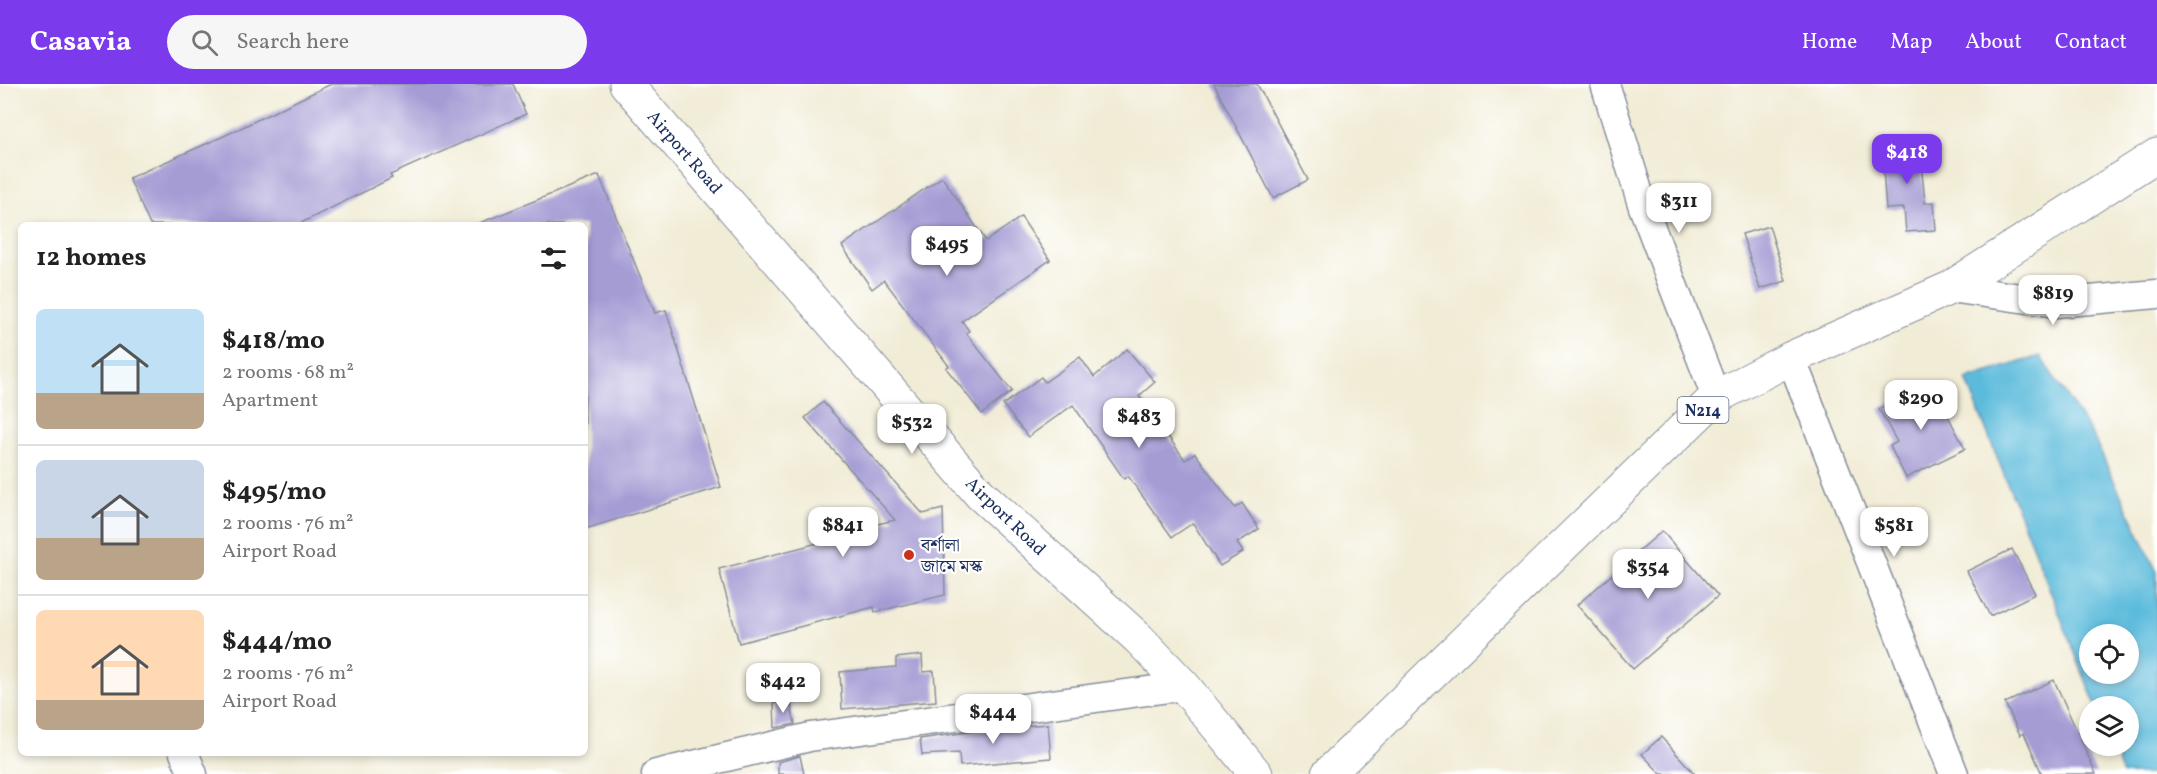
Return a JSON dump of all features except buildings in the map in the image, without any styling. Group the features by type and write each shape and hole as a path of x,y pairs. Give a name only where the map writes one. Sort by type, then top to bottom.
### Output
{"main road":[{"name":"Airport Road","path":"626,84 980,494 1138,639 1184,686 1256,774"},
{"name":"N214","path":"1328,774 1716,397 1791,358 1950,288 2157,155"}],"street":[{"path":"1605,84 1643,207 1716,397"},
{"path":"1950,288 2056,303 2157,294"},
{"path":"1791,358 1954,774"},
{"path":"656,774 810,737 1184,686"},
{"path":"185,756 193,774"}],"water":[{"path":"2040,356 2093,436 2157,572 2157,774 2123,774 2116,756 2139,756 2139,696 2092,696 2087,684 2139,684 2139,624 2079,624 2079,663 1966,379"}],"place":[{"name":"বর্শালা জামে মস্ক","path":"909,555"}]}
